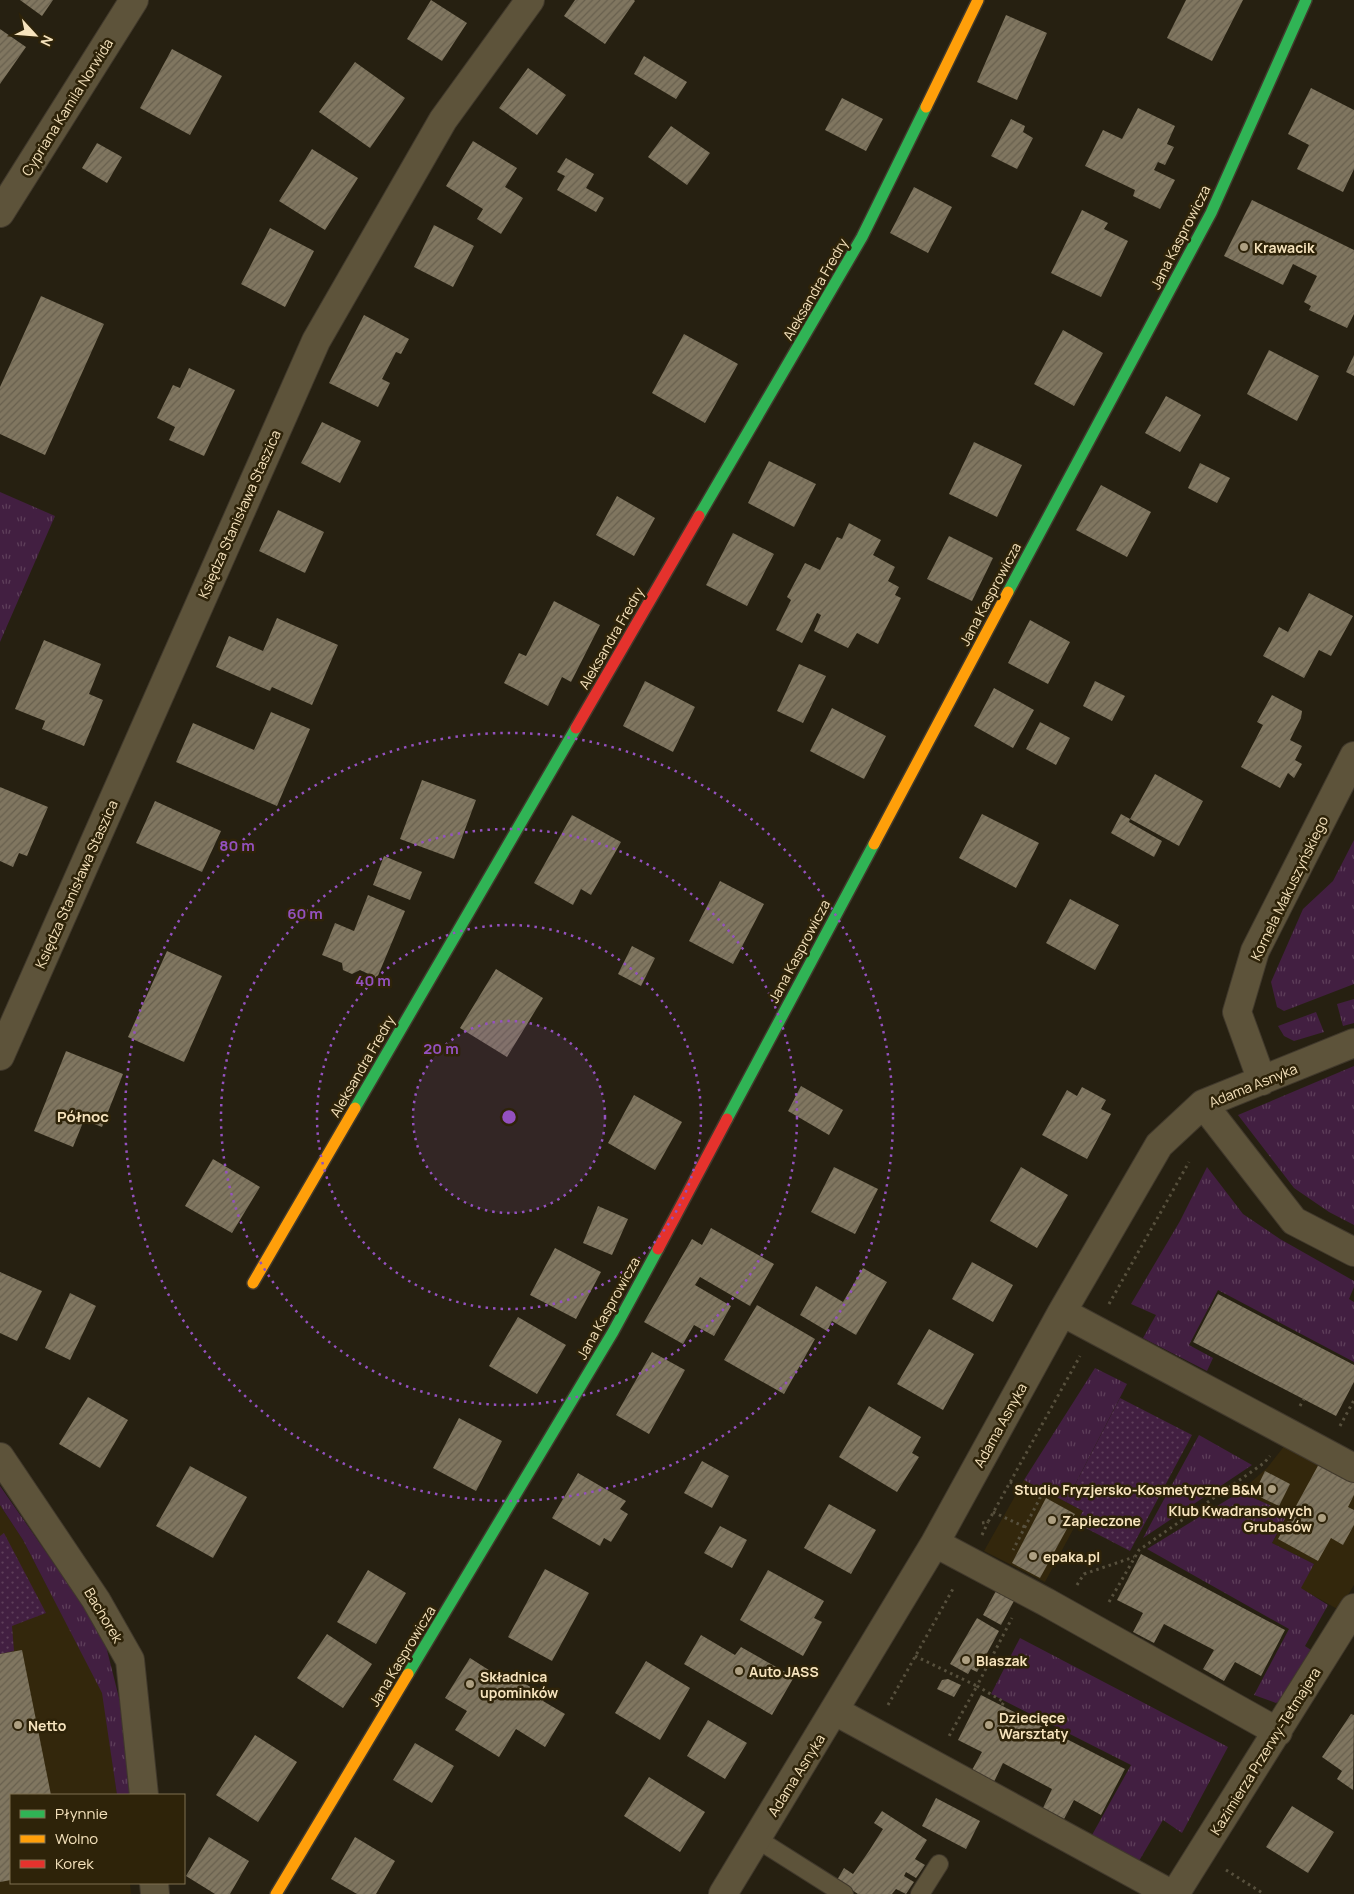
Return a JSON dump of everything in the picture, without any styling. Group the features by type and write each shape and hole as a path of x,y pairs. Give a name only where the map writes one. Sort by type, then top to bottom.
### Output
{"street":[{"name":"Cypriana Kamila Norwida","path":"0,213 134,0"},
{"name":"Księdza Stanisława Staszica","path":"0,1056 316,341 443,120 530,0"},
{"name":"Aleksandra Fredry","path":"253,1283 862,237 978,0"},
{"name":"Jana Kasprowicza","path":"276,1894 613,1332 1211,213 1306,0"},
{"name":"Kornela Makuszyńskiego","path":"1262,1081 1237,1012 1255,951 1354,756"},
{"name":"Adama Asnyka","path":"723,1894 935,1543 1062,1312 1160,1145 1204,1104 1354,1043"},
{"path":"1204,1104 1294,1221 1354,1252"},
{"path":"1062,1312 1354,1468"},
{"name":"Bachorek","path":"0,1457 96,1600 130,1660 144,1794"},
{"path":"935,1543 1094,1628 1278,1732"},
{"name":"Kazimierza Przerwy-Tetmajera","path":"1175,1894 1354,1608"},
{"path":"835,1711 1171,1894"}],"lane":[{"path":"757,1839 844,1894"},
{"path":"920,1894 938,1864"}],"path":[{"path":"980,1523 988,1522 1189,1160"},
{"path":"1094,1628 1139,1550 1264,1463 1287,1433"},
{"path":"999,1576 1040,1498 1010,1482"},
{"path":"993,1512 1025,1527"},
{"path":"1062,1611 1084,1574 1135,1557"},
{"path":"934,1765 1026,1591"},
{"path":"915,1656 977,1686 1004,1702 1002,1705"},
{"path":"1218,1865 1264,1894"}],"shaded area":[{"path":"1289,1440 1354,1474 1354,1585 1339,1610 1300,1588 1314,1564 1272,1543 1288,1513 1240,1492 1267,1468"},
{"path":"1024,1480 1083,1511 1045,1582 984,1551"},
{"path":"0,1505 23,1540 103,1693 117,1794 10,1794 10,1884 130,1884 131,1894 0,1894"}],"green space":[{"path":"0,492 55,516 0,642"},
{"path":"1354,840 1354,984 1284,1011 1277,1007 1271,982 1303,909 1333,881"},
{"path":"1354,999 1354,1023 1343,1026 1337,1004"},
{"path":"1316,1012 1324,1032 1294,1041 1284,1036 1278,1026"},
{"path":"1354,1066 1354,1225 1329,1212 1294,1188 1238,1115"},
{"path":"1207,1167 1243,1214 1280,1239 1354,1281 1354,1287 1349,1299 1354,1302 1354,1362 1218,1290 1189,1345 1213,1358 1207,1371 1143,1338 1156,1315 1131,1304 1180,1221"},
{"path":"1095,1368 1127,1384 1066,1502 1024,1480"},
{"path":"1120,1398 1192,1435 1130,1551 1076,1523 1083,1511 1066,1502"},
{"path":"1199,1435 1252,1465 1143,1538"},
{"path":"0,1486 103,1634 130,1742 136,1794 117,1794 102,1693 23,1540 0,1505"},
{"path":"1240,1492 1288,1513 1272,1543 1314,1564 1301,1588 1328,1605 1305,1646 1314,1652 1293,1692 1276,1703 1254,1695 1289,1629 1147,1549"},
{"path":"4,1533 46,1613 12,1626 14,1651 0,1654 0,1536"},
{"path":"1020,1638 1228,1747 1182,1833 1163,1820 1139,1861 1092,1835 1131,1765 991,1694"}],"building":[{"path":"20,0 53,0 42,16"},
{"path":"431,0 467,23 442,61 407,39"},
{"path":"575,0 635,1 605,44 564,16"},
{"path":"1186,0 1243,0 1212,61 1167,38"},
{"path":"1006,15 1047,33 1017,100 977,82"},
{"path":"0,29 26,47 0,84"},
{"path":"172,49 222,76 190,135 140,108"},
{"path":"644,56 687,82 676,99 634,74"},
{"path":"355,62 405,98 370,148 319,112"},
{"path":"528,68 566,95 537,135 499,108"},
{"path":"1311,88 1354,110 1354,169 1343,192 1297,169 1309,145 1288,134"},
{"path":"842,98 883,119 866,151 825,130"},
{"path":"1138,108 1175,126 1167,144 1174,147 1165,165 1158,162 1154,170 1175,180 1160,209 1133,196 1135,190 1085,166 1103,130 1122,139"},
{"path":"1011,119 1025,126 1023,132 1033,138 1017,169 991,156"},
{"path":"671,126 710,153 687,185 648,157"},
{"path":"473,141 517,168 505,187 523,198 501,234 477,219 483,209 446,186"},
{"path":"97,143 122,157 107,183 82,168"},
{"path":"312,149 358,178 325,230 279,201"},
{"path":"566,158 594,174 586,188 604,198 596,212 557,190 565,176 557,172"},
{"path":"914,187 952,207 928,253 890,233"},
{"path":"1252,200 1354,250 1354,314 1347,328 1309,310 1311,306 1304,302 1317,276 1293,264 1283,285 1224,256"},
{"path":"1082,210 1108,223 1104,229 1128,241 1101,297 1051,273"},
{"path":"434,225 474,246 453,287 414,267"},
{"path":"270,228 314,251 285,307 241,284"},
{"path":"41,296 104,324 45,455 0,434 0,387"},
{"path":"364,315 409,339 401,354 396,352 382,379 390,383 378,407 329,383"},
{"path":"1063,330 1103,353 1074,406 1034,384"},
{"path":"684,334 738,364 705,423 652,393"},
{"path":"1269,350 1319,376 1297,421 1247,394"},
{"path":"1354,355 1354,376 1346,372"},
{"path":"189,368 235,390 204,456 169,440 175,427 157,418 173,385 180,388"},
{"path":"1166,396 1201,415 1180,452 1145,433"},
{"path":"322,422 361,441 340,483 301,463"},
{"path":"974,442 1022,465 997,517 949,494"},
{"path":"769,461 816,484 794,527 748,503"},
{"path":"1200,463 1230,478 1217,503 1188,488"},
{"path":"1101,485 1151,512 1127,557 1076,530"},
{"path":"617,496 655,518 634,556 596,535"},
{"path":"278,510 324,532 305,573 259,551"},
{"path":"849,523 881,540 873,555 895,567 888,581 899,587 895,595 901,598 878,644 857,633 848,648 814,631 821,615 817,613 802,643 776,630 791,600 787,597 805,563 820,570 837,537 842,539"},
{"path":"733,533 774,554 747,606 706,585"},
{"path":"949,536 993,558 972,601 927,579"},
{"path":"1309,593 1353,616 1331,656 1319,650 1304,678 1263,656 1279,627 1288,632"},
{"path":"554,601 600,625 571,682 562,677 548,706 504,683 519,653 526,656"},
{"path":"277,618 338,645 312,705 272,687 270,691 216,667 229,636 263,651"},
{"path":"1030,620 1070,642 1048,684 1008,663"},
{"path":"44,640 101,664 89,694 103,700 84,746 42,729 45,721 15,709"},
{"path":"799,664 826,676 803,723 777,711"},
{"path":"645,681 695,707 673,752 623,726"},
{"path":"1095,681 1125,696 1112,721 1083,706"},
{"path":"994,688 1034,710 1013,748 974,726"},
{"path":"1272,695 1302,711 1301,718 1290,740 1302,746 1295,760 1302,764 1294,778 1288,773 1280,788 1241,767 1263,725 1257,722"},
{"path":"832,708 886,736 864,779 810,751"},
{"path":"271,712 310,729 277,806 176,762 193,723 254,750"},
{"path":"1040,722 1070,738 1056,765 1026,749"},
{"path":"1155,774 1203,801 1179,846 1130,819"},
{"path":"422,780 476,800 454,859 400,839"},
{"path":"0,787 48,807 27,856 19,853 13,867 0,861"},
{"path":"155,801 221,831 202,872 136,843"},
{"path":"982,814 1039,843 1016,888 959,858"},
{"path":"1121,814 1130,819 1129,822 1162,841 1154,857 1111,833"},
{"path":"572,815 621,842 591,895 581,889 573,905 534,883"},
{"path":"384,856 422,872 410,900 373,885"},
{"path":"720,881 764,904 733,964 689,941"},
{"path":"368,895 405,911 377,978 360,970 352,974 343,970 342,963 322,955 335,923 354,931"},
{"path":"1070,899 1119,925 1095,970 1046,943"},
{"path":"632,946 655,958 641,986 618,974"},
{"path":"167,951 222,976 184,1062 128,1037"},
{"path":"496,969 543,998 507,1057 460,1028"},
{"path":"66,1051 123,1074 102,1127 84,1120 73,1147 34,1131"},
{"path":"801,1086 843,1110 829,1135 788,1111"},
{"path":"1082,1087 1106,1100 1101,1109 1111,1114 1087,1159 1042,1135 1067,1090 1077,1096"},
{"path":"634,1095 682,1122 655,1170 608,1143"},
{"path":"213,1159 260,1187 232,1233 185,1206"},
{"path":"834,1167 878,1189 855,1234 811,1212"},
{"path":"1021,1167 1068,1195 1037,1248 990,1221"},
{"path":"598,1206 628,1219 612,1255 583,1243"},
{"path":"711,1228 774,1264 750,1306 700,1277 695,1285 731,1306 714,1336 694,1325 683,1344 644,1322 692,1239 702,1245"},
{"path":"555,1248 601,1272 576,1319 530,1295"},
{"path":"972,1262 1013,1285 993,1322 952,1299"},
{"path":"863,1268 887,1282 856,1335 832,1321 827,1331 800,1315 816,1286 843,1302"},
{"path":"0,1272 42,1291 17,1341 0,1333"},
{"path":"70,1293 96,1306 70,1360 45,1348"},
{"path":"1218,1294 1354,1365 1354,1382 1336,1416 1193,1342"},
{"path":"757,1305 815,1339 784,1394 724,1360"},
{"path":"518,1317 566,1345 537,1394 489,1366"},
{"path":"929,1329 974,1354 943,1410 897,1384"},
{"path":"652,1352 685,1370 649,1434 616,1415"},
{"path":"88,1397 128,1420 100,1468 59,1444"},
{"path":"869,1406 921,1437 912,1453 919,1457 897,1492 839,1457"},
{"path":"459,1418 502,1441 476,1491 433,1468"},
{"path":"702,1461 729,1476 712,1508 684,1493"},
{"name":"Klub Kwadransowych Grubasów","path":"1320,1462 1354,1480 1354,1495 1348,1507 1354,1510 1354,1525 1343,1545 1331,1538 1318,1561 1278,1539"},
{"path":"190,1466 247,1497 213,1558 156,1526"},
{"name":"Studio Fryzjersko-Kosmetyczne B&M","path":"1265,1471 1290,1484 1279,1506 1254,1494"},
{"path":"578,1473 626,1501 620,1509 628,1514 611,1542 604,1538 600,1546 552,1518"},
{"path":"1046,1498 1075,1514 1040,1578 1012,1563"},
{"path":"829,1504 876,1530 851,1574 804,1548"},
{"path":"720,1526 747,1540 732,1568 704,1553"},
{"path":"1141,1554 1285,1630 1261,1676 1235,1662 1224,1681 1203,1669 1214,1650 1164,1624 1154,1643 1133,1632 1143,1613 1117,1600"},
{"path":"545,1569 589,1593 552,1661 508,1637"},
{"path":"368,1570 406,1593 376,1644 337,1622"},
{"path":"768,1570 824,1601 814,1618 822,1622 803,1656 740,1620"},
{"path":"997,1589 1015,1599 1001,1625 983,1615"},
{"path":"977,1618 999,1631 977,1672 971,1669 968,1674 950,1664"},
{"path":"327,1634 372,1664 343,1708 297,1678"},
{"name":"Auto JASS","path":"701,1635 735,1655 741,1647 794,1677 772,1715 684,1664"},
{"name":"Netto","path":"22,1650 51,1794 10,1794 10,1880 0,1882 0,1654"},
{"path":"470,1658 506,1681 510,1675 546,1696 543,1701 565,1714 545,1747 516,1729 499,1757 455,1730 467,1711 445,1698"},
{"path":"646,1661 690,1688 660,1740 615,1713"},
{"path":"948,1679 961,1685 954,1697 937,1689 942,1680"},
{"path":"981,1695 1125,1769 1101,1815 1074,1800 1064,1819 1043,1808 1052,1789 1003,1763 994,1782 972,1770 982,1752 958,1740"},
{"path":"1351,1714 1354,1715 1353,1790 1337,1779 1342,1771 1322,1757"},
{"path":"708,1720 747,1743 725,1779 687,1756"},
{"path":"255,1735 297,1762 258,1822 216,1795"},
{"path":"415,1743 454,1766 432,1803 393,1780"},
{"path":"649,1777 705,1812 680,1852 624,1816"},
{"path":"936,1798 980,1821 966,1849 922,1826"},
{"path":"1292,1806 1334,1832 1308,1873 1266,1847"},
{"path":"882,1811 927,1840 915,1859 925,1865 916,1878 906,1872 904,1876 914,1882 906,1894 896,1889 892,1894 858,1894 837,1880 844,1868 853,1874 869,1851 883,1829 874,1823"},
{"path":"209,1837 249,1861 230,1894 215,1894 186,1876"},
{"path":"355,1837 395,1861 376,1894 357,1894 331,1879"}],"traffic: fast":[{"path":"1008,592 1211,213 1306,0"},
{"path":"699,516 862,237 926,107"},
{"path":"355,1108 576,728"},
{"path":"727,1119 874,844"},
{"path":"408,1674 613,1332 658,1249"}],"traffic: slow":[{"path":"926,107 978,0"},
{"path":"874,844 1008,592"},
{"path":"253,1283 355,1108"},
{"path":"276,1894 408,1674"}],"traffic: jam":[{"path":"576,728 699,516"},
{"path":"658,1249 727,1119"}],"place":[{"name":"Krawacik","path":"1244,247"},
{"name":"Studio Fryzjersko-Kosmetyczne B&M","path":"1272,1489"},
{"name":"Klub Kwadransowych Grubasów","path":"1322,1518"},
{"name":"Zapieczone","path":"1052,1520"},
{"name":"epaka.pl","path":"1033,1556"},
{"name":"Blaszak","path":"966,1660"},
{"name":"Auto JASS","path":"739,1671"},
{"name":"Składnica upominków","path":"470,1684"},
{"name":"Netto","path":"18,1725"},
{"name":"Dziecięce Warsztaty","path":"989,1725"}],"district":[{"name":"Północ","path":"83,1116"}]}
